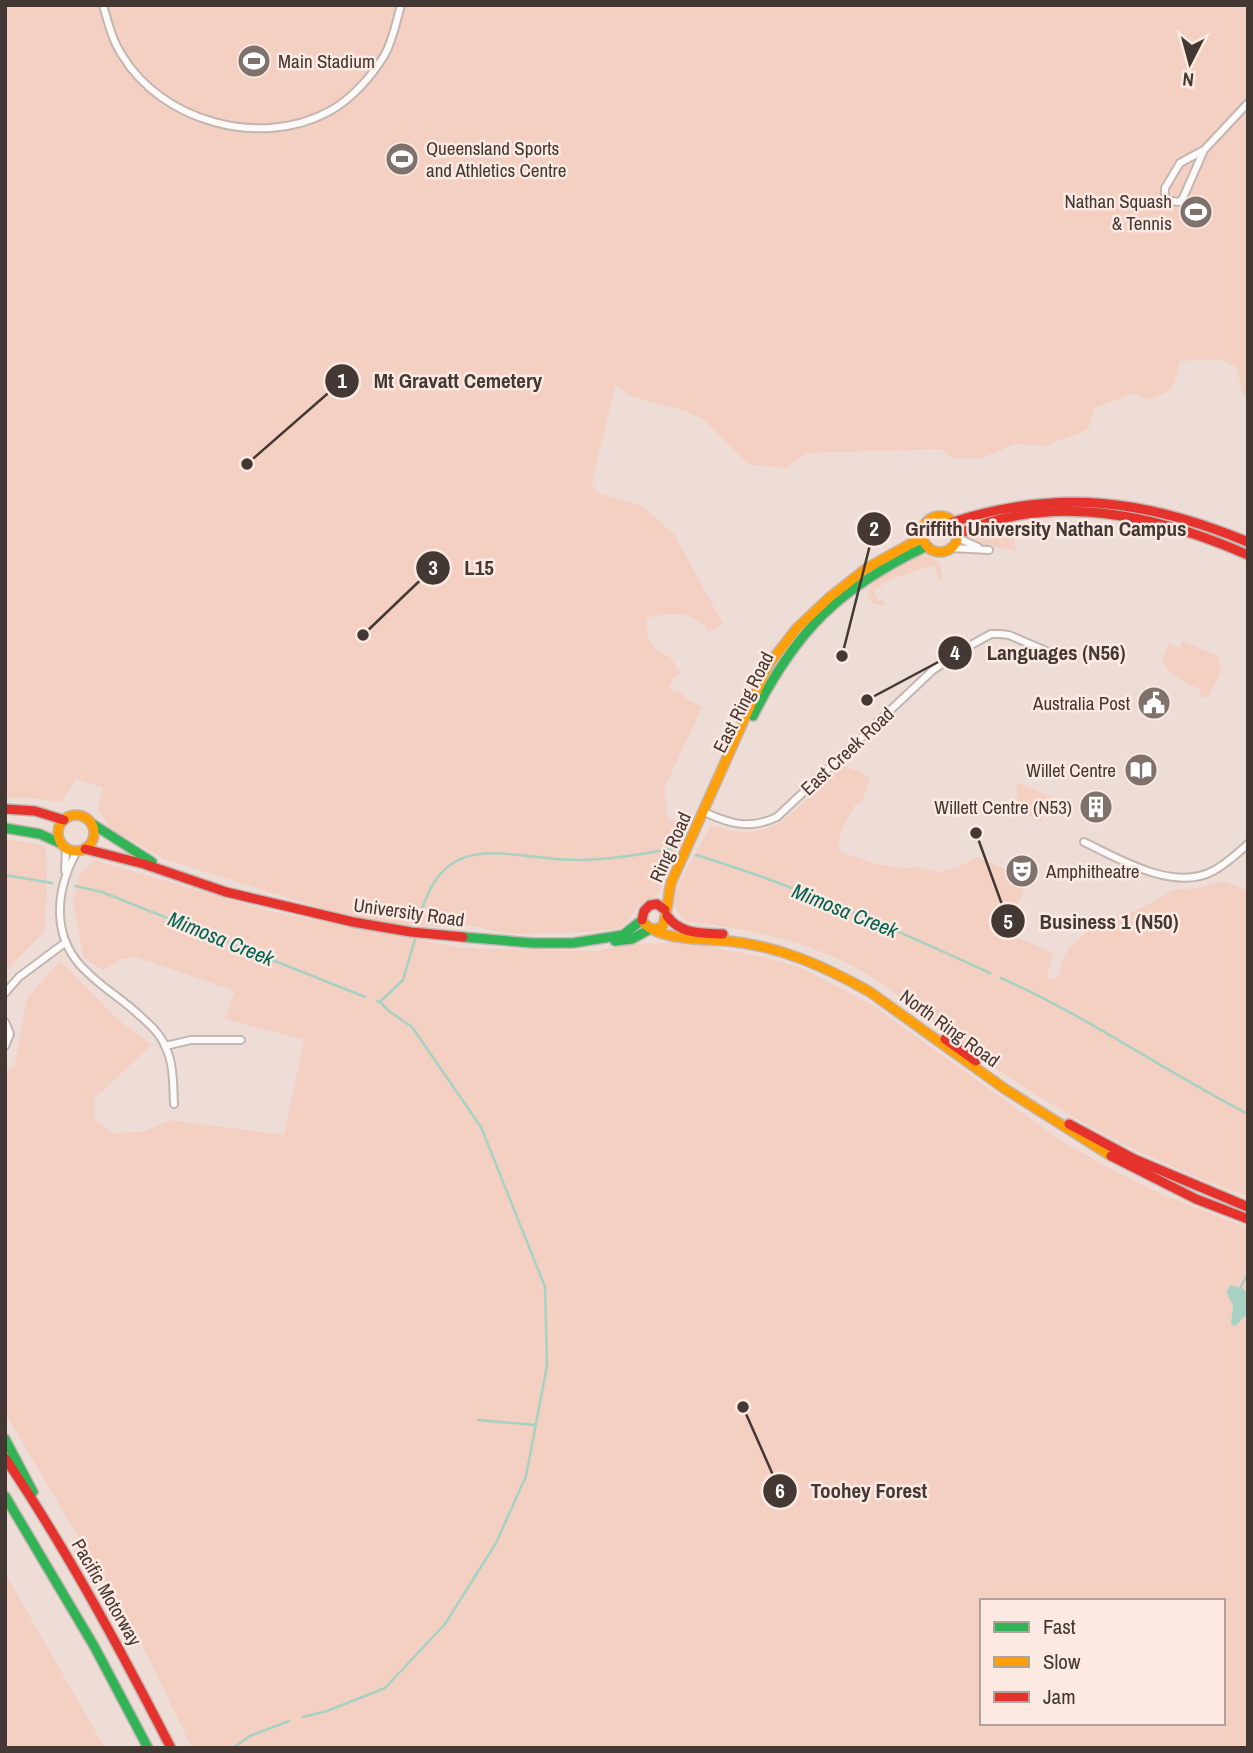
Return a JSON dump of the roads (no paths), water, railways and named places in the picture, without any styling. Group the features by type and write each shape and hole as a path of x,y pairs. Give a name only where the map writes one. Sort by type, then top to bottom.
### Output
{"main road":[{"path":"953,522 1010,507 1079,501 1120,505 1192,519 1248,542"},
{"path":"958,536 953,522 943,517 932,519 925,524 925,542 941,552 951,548 958,536 984,524 1046,512 1098,512 1174,525 1248,555"},
{"name":"East Ring Road","path":"709,798 748,714 761,678 783,645 830,597 857,575 925,542"},
{"name":"East Ring Road","path":"704,812 768,683 806,628 869,576 925,542"},
{"name":"Ring Road","path":"666,913 671,883 709,798"},
{"path":"5,809 35,811 64,820 79,816 91,823 93,840 81,850 64,846 40,834 5,828"},
{"path":"64,820 58,829 64,846"},
{"name":"University Road","path":"91,823 133,852 172,873"},
{"name":"University Road","path":"81,850 172,873 226,892 369,926 519,942 575,942 623,934 642,920"},
{"path":"652,929 642,920 645,908 653,904 671,883"},
{"path":"575,942 582,944 621,941 662,927 666,913 659,905 653,904"},
{"name":"North Ring Road","path":"666,913 673,926 680,930 769,943 842,971 880,993 1026,1098 1074,1128 1135,1159 1248,1207"},
{"name":"North Ring Road","path":"652,929 671,936 755,944 838,973 870,992 1024,1101 1130,1169 1248,1219"},
{"path":"1208,1204 1213,1194"},
{"path":"5,1439 32,1485 34,1502"},
{"name":"Pacific Motorway","path":"5,1458 34,1502 121,1651 171,1748"},
{"name":"Pacific Motorway","path":"5,1496 107,1669 148,1748"}],"street":[{"path":"103,5 109,28 122,55 153,91 195,115 236,127 255,129 295,125 330,111 346,100 365,81 385,54 401,5"},
{"path":"1204,150 1183,198 1179,202 1165,200 1165,188 1180,163 1204,150 1248,103"},
{"path":"951,548 989,550 958,536"},
{"name":"East Creek Road","path":"704,812 745,826 767,822 777,817 933,670 992,634 1009,635 1058,656"},
{"path":"1084,842 1156,874 1188,878 1211,873 1248,845"},
{"path":"64,846 65,873 59,897 60,920 66,942 75,960 88,974 116,993 146,1021 165,1046 172,1067 174,1104"},
{"path":"65,873 81,850"},
{"path":"5,993 19,977 66,942"},
{"path":"5,1022 10,1034 5,1045"},
{"path":"165,1046 191,1040 241,1040"}],"water":[{"path":"1231,1285 1244,1289 1248,1298 1246,1315 1235,1326 1231,1324 1233,1305 1226,1292"}],"waterway":[{"name":"Mimosa Creek","path":"419,921 430,890 444,870 462,858 506,854 584,860 630,856 674,848"},
{"name":"Mimosa Creek","path":"696,855 809,894 990,973"},
{"name":"Mimosa Creek","path":"5,875 52,883"},
{"name":"Mimosa Creek","path":"75,886 102,892 365,997"},
{"name":"Mimosa Creek","path":"377,1001 380,1002 403,980 415,939"},
{"name":"Mimosa Creek","path":"1001,978 1095,1026 1248,1114"},
{"path":"303,1717 327,1711 385,1688 445,1624 496,1543 526,1476 547,1366 545,1287 481,1127 412,1027 380,1002"},
{"name":"Mimosa Creek","path":"1240,1288 1248,1273"},
{"path":"478,1420 536,1425"},
{"path":"233,1748 250,1736 289,1721"}],"place":[{"name":"Main Stadium","path":"254,61"},
{"name":"Queensland Sports and Athletics Centre","path":"402,159"},
{"name":"Nathan Squash & Tennis","path":"1196,212"},
{"name":"Mt Gravatt Cemetery","path":"247,464"},
{"name":"L15","path":"363,635"},
{"name":"Griffith University Nathan Campus","path":"842,656"},
{"name":"Languages (N56)","path":"867,700"},
{"name":"Australia Post","path":"1154,703"},
{"name":"Willet Centre","path":"1141,770"},
{"name":"Willett Centre (N53)","path":"1096,807"},
{"name":"Business 1 (N50)","path":"976,833"},
{"name":"Amphitheatre","path":"1022,871"},
{"name":"Toohey Forest","path":"743,1407"}]}
